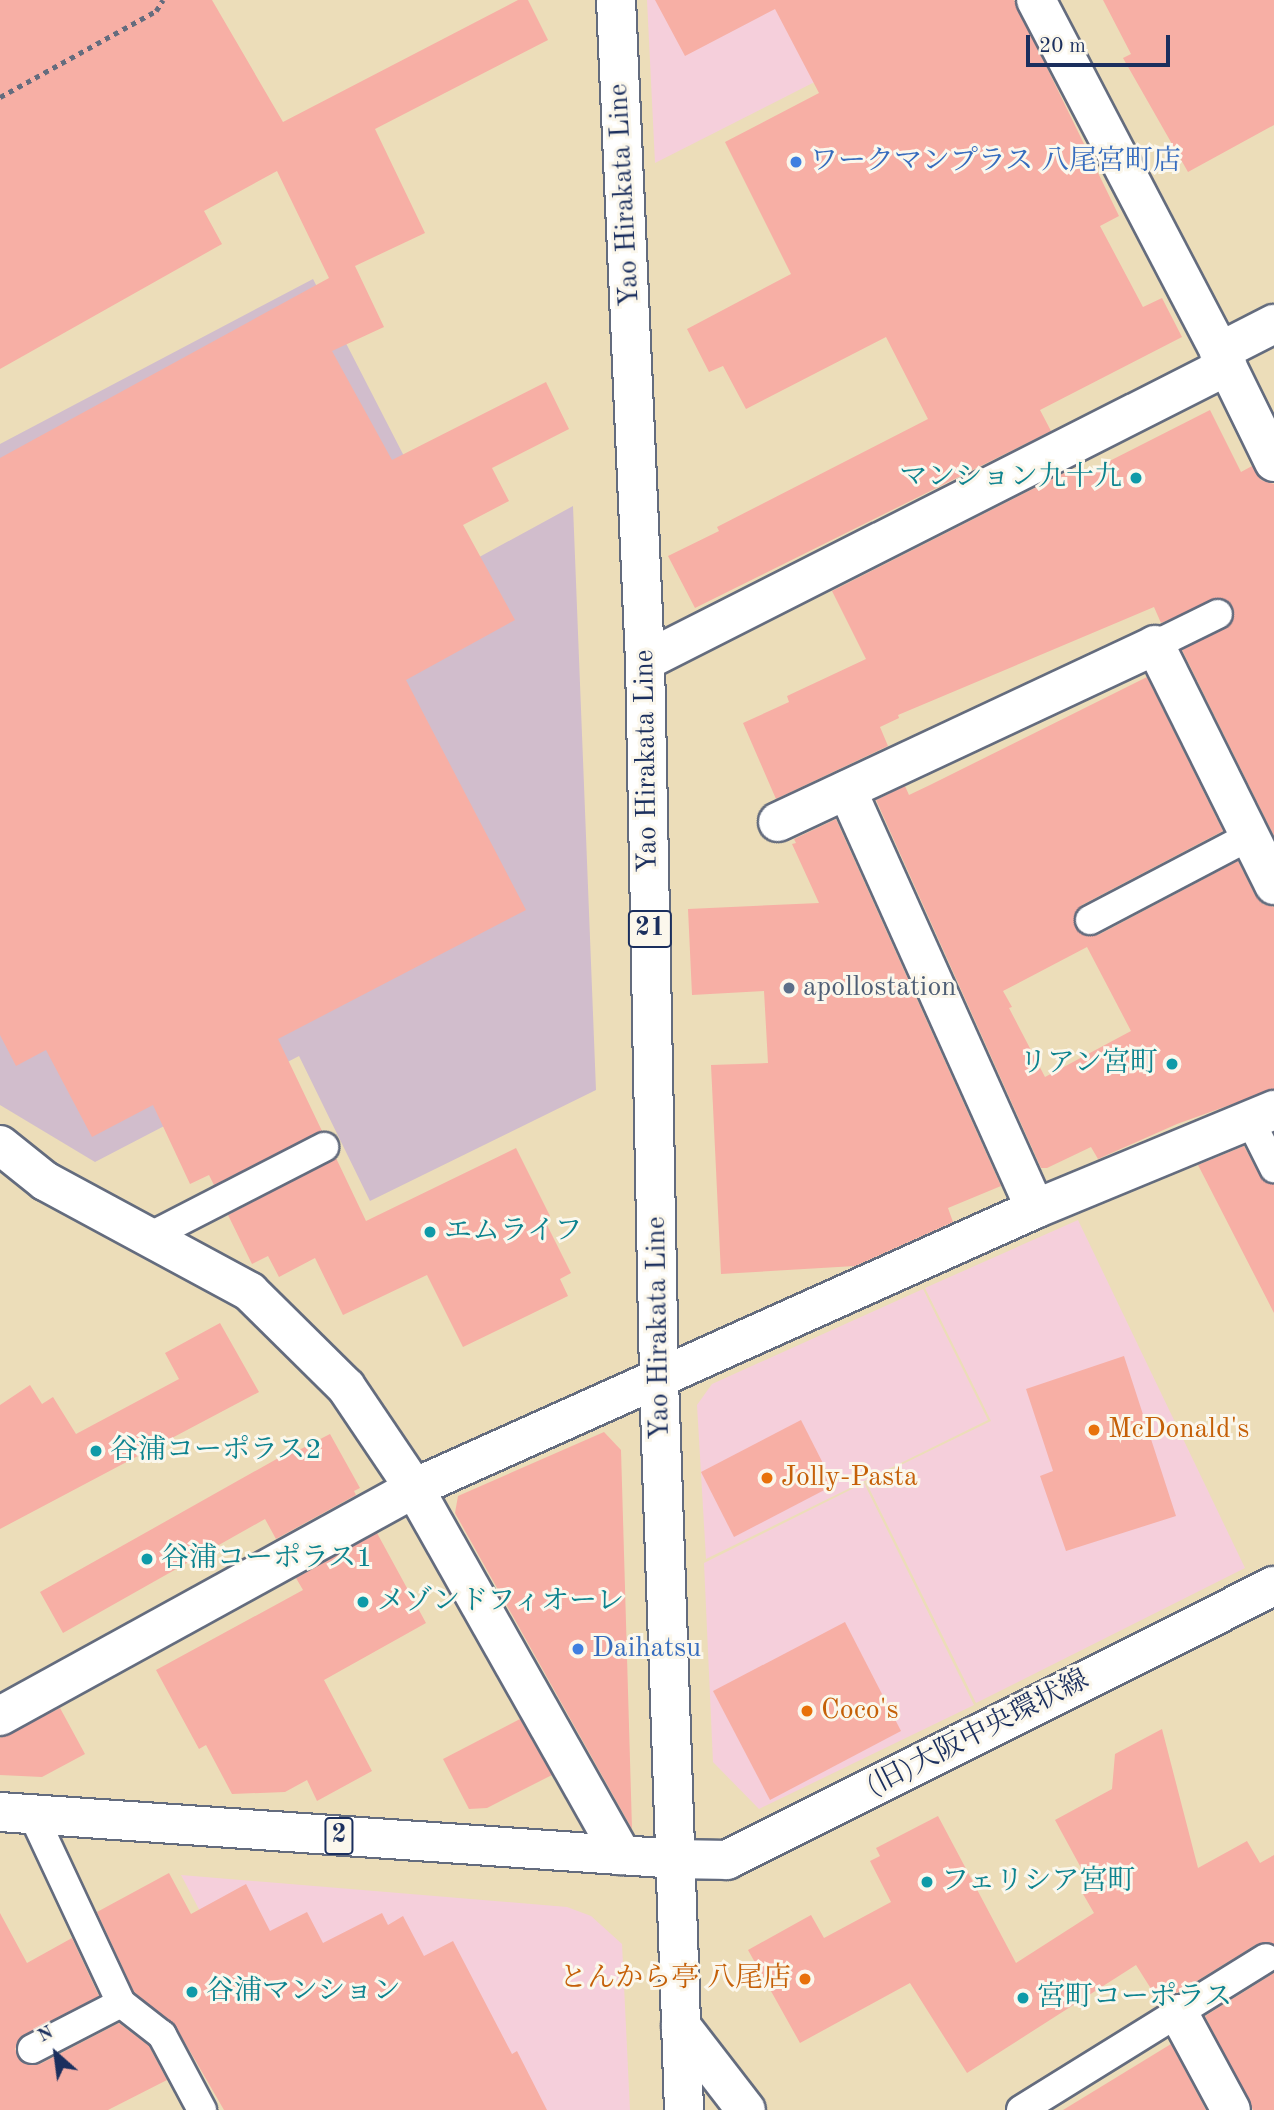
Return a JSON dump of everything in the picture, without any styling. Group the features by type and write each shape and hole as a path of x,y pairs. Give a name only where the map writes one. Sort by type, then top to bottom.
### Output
{"street":[{"name":"Yao Hirakata Line","path":"616,0 645,662 659,1380 684,2110"},
{"path":"1037,0 1274,462"},
{"path":"645,662 1223,359 1274,324"},
{"path":"778,822 1155,645 1274,885"},
{"path":"847,790 1035,1209"},
{"path":"0,1716 414,1488 1035,1209 1262,1115"},
{"path":"0,1145 45,1181 250,1292 346,1387 414,1488 622,1855"},
{"name":"(旧)大阪中央環状線","path":"677,1859 727,1860 1274,1586"},
{"name":"2","path":"16,1814 677,1859"},
{"path":"1179,2014 1231,2110"},
{"path":"681,2026 746,2110"}],"lane":[{"path":"1155,645 1218,614"},
{"path":"1090,920 1250,836"},
{"path":"1262,1115 1274,1168"},
{"path":"149,1237 324,1147"},
{"path":"16,1814 121,2003 162,2035 202,2110"},
{"path":"1021,2110 1266,1958"},
{"path":"32,2049 121,2003"}],"path":[{"path":"0,97 156,10 163,0"}],"shaded area":[{"path":"647,0 976,0 655,163"},
{"path":"313,279 461,567 573,506 596,1090 370,1201 299,1056 95,1162 0,1105 0,444"},
{"path":"1078,1220 1245,1568 976,1703 866,1482 991,1421 925,1288"},
{"path":"923,1289 988,1420 706,1559 697,1405 712,1384"},
{"path":"864,1483 974,1705 759,1809 713,1762 704,1563"},
{"path":"181,1875 567,1907 591,1916 622,1944 630,2110 304,2110"}],"building":[{"path":"0,0 212,0 283,122 518,0 528,0 548,40 375,129 425,233 355,266 384,327 332,351 392,460 546,382 569,429 492,468 509,501 463,525 515,620 406,680 526,910 278,1039 322,1131 214,1185 209,1175 190,1184 153,1105 92,1137 46,1050 16,1066 0,1035 0,458 329,278 277,171 204,211 222,244 0,369"},
{"path":"655,0 1014,0 1119,216 1100,226 1143,307 1162,298 1182,337 1040,410 1051,431 695,608 668,556 719,531 717,527 928,419 886,337 746,409 723,366 709,372 687,329 791,274 725,142 819,93 775,9 685,56"},
{"path":"1103,0 1274,0 1274,125 1188,172 1123,58 1131,54"},
{"path":"1210,410 1241,472 1252,466 1261,480 1274,484 1274,836 1182,650 1231,624 1233,607 1220,598 1161,623 1154,607 898,715 899,718 880,727 888,746 776,799 743,723 789,702 787,696 866,659 832,591 1072,469 1076,478"},
{"path":"1147,677 1223,831 1082,905 1076,912 1075,927 1082,934 1098,935 1238,861 1255,895 1263,904 1274,907 1274,1089 1177,1124 1098,1159 1091,1147 1047,1168 1041,1168 876,800 905,786 909,795","holes":["1087,947 1131,1031 1045,1077 1003,991"]},
{"path":"836,819 1001,1186 948,1208 953,1222 855,1266 721,1274 711,1065 768,1063 764,991 692,995 688,909 819,903 792,844 796,843 794,839"},
{"path":"1244,1146 1260,1176 1274,1184 1274,1313 1198,1165"},
{"path":"516,1148 550,1216 544,1219 571,1273 560,1279 568,1296 463,1347 427,1275 343,1315 315,1258 279,1277 268,1256 252,1264 228,1215 336,1158 366,1221"},
{"path":"220,1323 259,1392 0,1529 0,1405 30,1385 42,1404 53,1397 76,1434 179,1379 165,1353"},
{"name":"McDonald's","path":"1124,1356 1176,1516 1066,1551 1040,1476 1053,1471 1026,1389"},
{"name":"Jolly-Pasta","path":"801,1420 834,1485 734,1537 701,1472"},
{"name":"Daihatsu","path":"604,1432 621,1450 632,1829 455,1513 458,1496"},
{"path":"330,1434 360,1488 354,1491 356,1495 276,1539 265,1519 63,1633 40,1592 298,1447 299,1450"},
{"path":"377,1533 426,1623 324,1680 372,1771 317,1801 307,1780 285,1792 232,1794 206,1745 199,1749 156,1670 303,1590 296,1578"},
{"name":"Coco's","path":"845,1622 901,1731 770,1800 713,1691"},
{"path":"60,1708 85,1754 42,1777 0,1775 0,1738"},
{"path":"520,1719 552,1775 487,1808 469,1809 443,1759"},
{"path":"1162,1729 1198,1868 1247,1841 1260,1863 1274,1855 1274,1944 1257,1944 1179,1992 1168,1995 1160,2003 1136,1965 967,2073 910,1983 800,2043 748,1950 811,1915 824,1938 891,1902 870,1861 880,1856 876,1848 938,1816 1016,1963 1094,1913 1083,1894 1092,1888 1055,1820 1112,1789 1115,1754"},
{"path":"169,1873 191,1914 246,1884 270,1931 307,1912 323,1943 382,1913 388,1925 403,1916 424,1956 453,1941 512,2054 517,2051 547,2110 224,2110 176,2027 134,1992 97,1912"},
{"path":"0,1913 27,1963 72,1938 99,1996 24,2035 15,2049 23,2063 40,2064 119,2023 149,2046 167,2080 108,2110 0,2110"},
{"path":"1274,1973 1274,2110 1253,2110 1205,2016"},
{"path":"1171,2044 1206,2110 1063,2110"}],"place":[{"name":"ワークマンプラス 八尾宮町店","path":"796,162"},
{"name":"マンション九十九","path":"1136,478"},
{"name":"apollostation","path":"789,988"},
{"name":"リアン宮町","path":"1172,1064"},
{"name":"エムライフ","path":"430,1232"},
{"name":"McDonald's","path":"1094,1430"},
{"name":"谷浦コーポラス2","path":"96,1451"},
{"name":"Jolly-Pasta","path":"767,1478"},
{"name":"谷浦コーポラス1","path":"147,1559"},
{"name":"メゾンドフィオーレ","path":"363,1602"},
{"name":"Daihatsu","path":"578,1649"},
{"name":"Coco's","path":"807,1711"},
{"name":"フェリシア宮町","path":"927,1882"},
{"name":"とんから亭 八尾店","path":"805,1979"},
{"name":"谷浦マンション","path":"192,1992"},
{"name":"宮町コーポラス","path":"1023,1998"}]}
